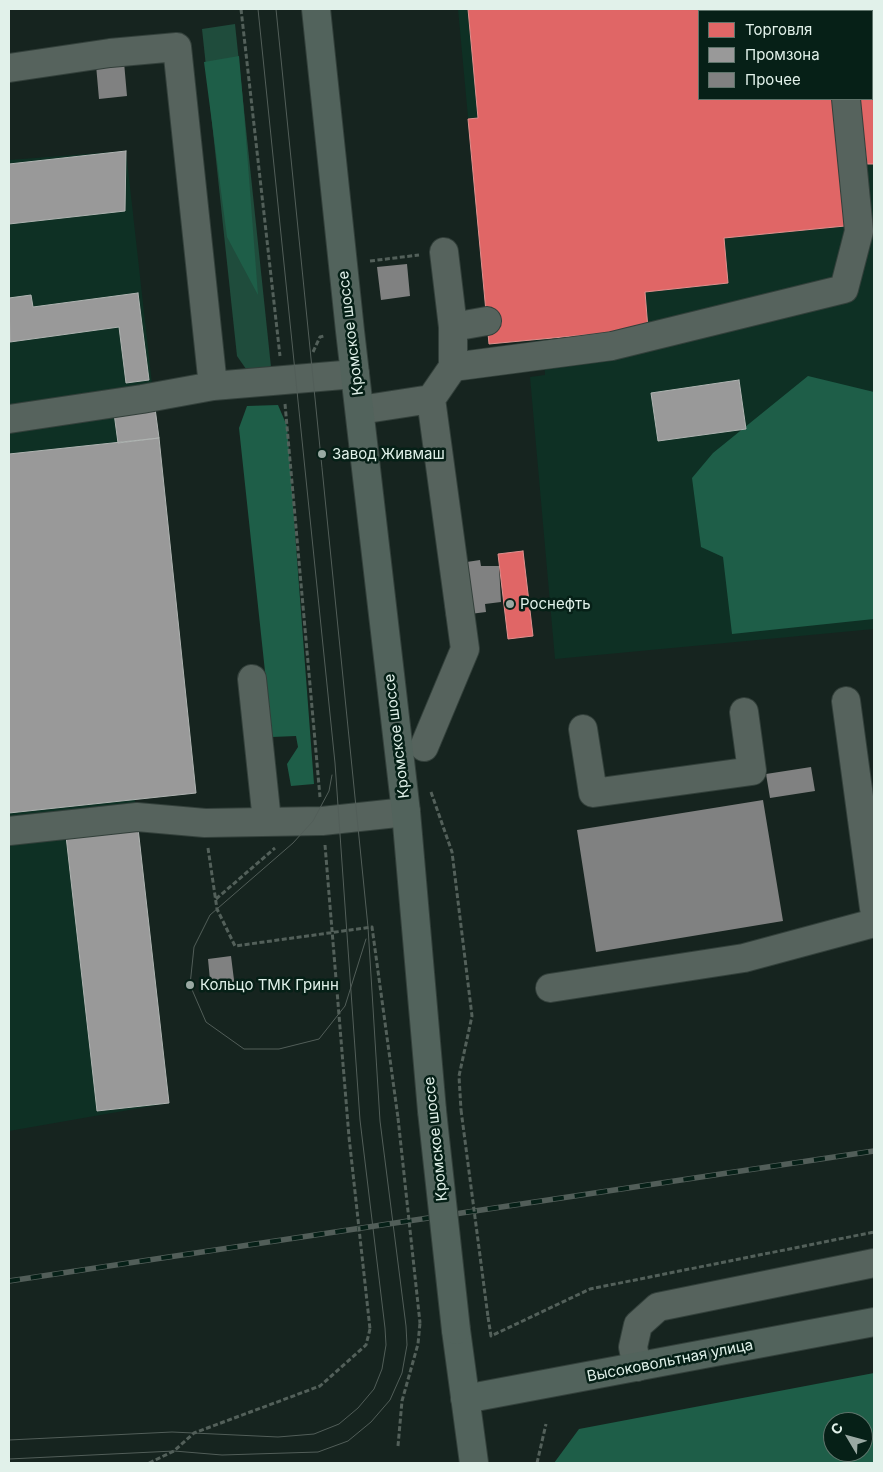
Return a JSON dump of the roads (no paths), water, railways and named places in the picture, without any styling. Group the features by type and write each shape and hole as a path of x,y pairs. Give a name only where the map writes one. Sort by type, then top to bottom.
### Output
{"main road":[{"name":"Кромское шоссе","path":"316,9 355,374 406,812 432,1112 456,1330 474,1463"},
{"name":"Высоковольтная улица","path":"465,1399 874,1322"}],"lane":[{"path":"9,68 110,53 177,47 213,386"},
{"path":"454,367 612,346 844,289 859,230 846,100"},
{"path":"424,747 465,649 431,399 454,367 453,327 444,252"},
{"path":"453,327 487,321"},
{"path":"9,419 142,400 213,386 355,374"},
{"path":"360,410 431,399"},
{"path":"252,679 267,821"},
{"path":"846,701 874,908"},
{"path":"583,729 593,793 752,771 744,712"},
{"path":"9,831 137,817 205,822 311,821 406,812"},
{"path":"550,988 744,958 874,923"},
{"path":"637,1367 634,1347 638,1324 658,1307 874,1263"}],"tram line":[{"path":"9,1440 172,1432 278,1437 314,1434 339,1424 358,1408 374,1389 382,1369 386,1345 385,1328 360,1120 335,763 258,9"},
{"path":"9,1459 174,1451 222,1455 318,1452 348,1441 371,1422 390,1400 402,1373 407,1345 406,1326 380,1121 368,927 276,9"},
{"path":"332,775 329,791 313,821 293,843 210,915 194,947 190,985 206,1022 244,1049 279,1049 319,1039 345,1006 366,939"}],"railway":[{"path":"9,1281 874,1151"}],"place":[{"name":"Завод Живмаш","path":"322,454"},
{"name":"Роснефть","path":"510,604"},
{"name":"Кольцо ТМК Гринн","path":"190,985"}]}
